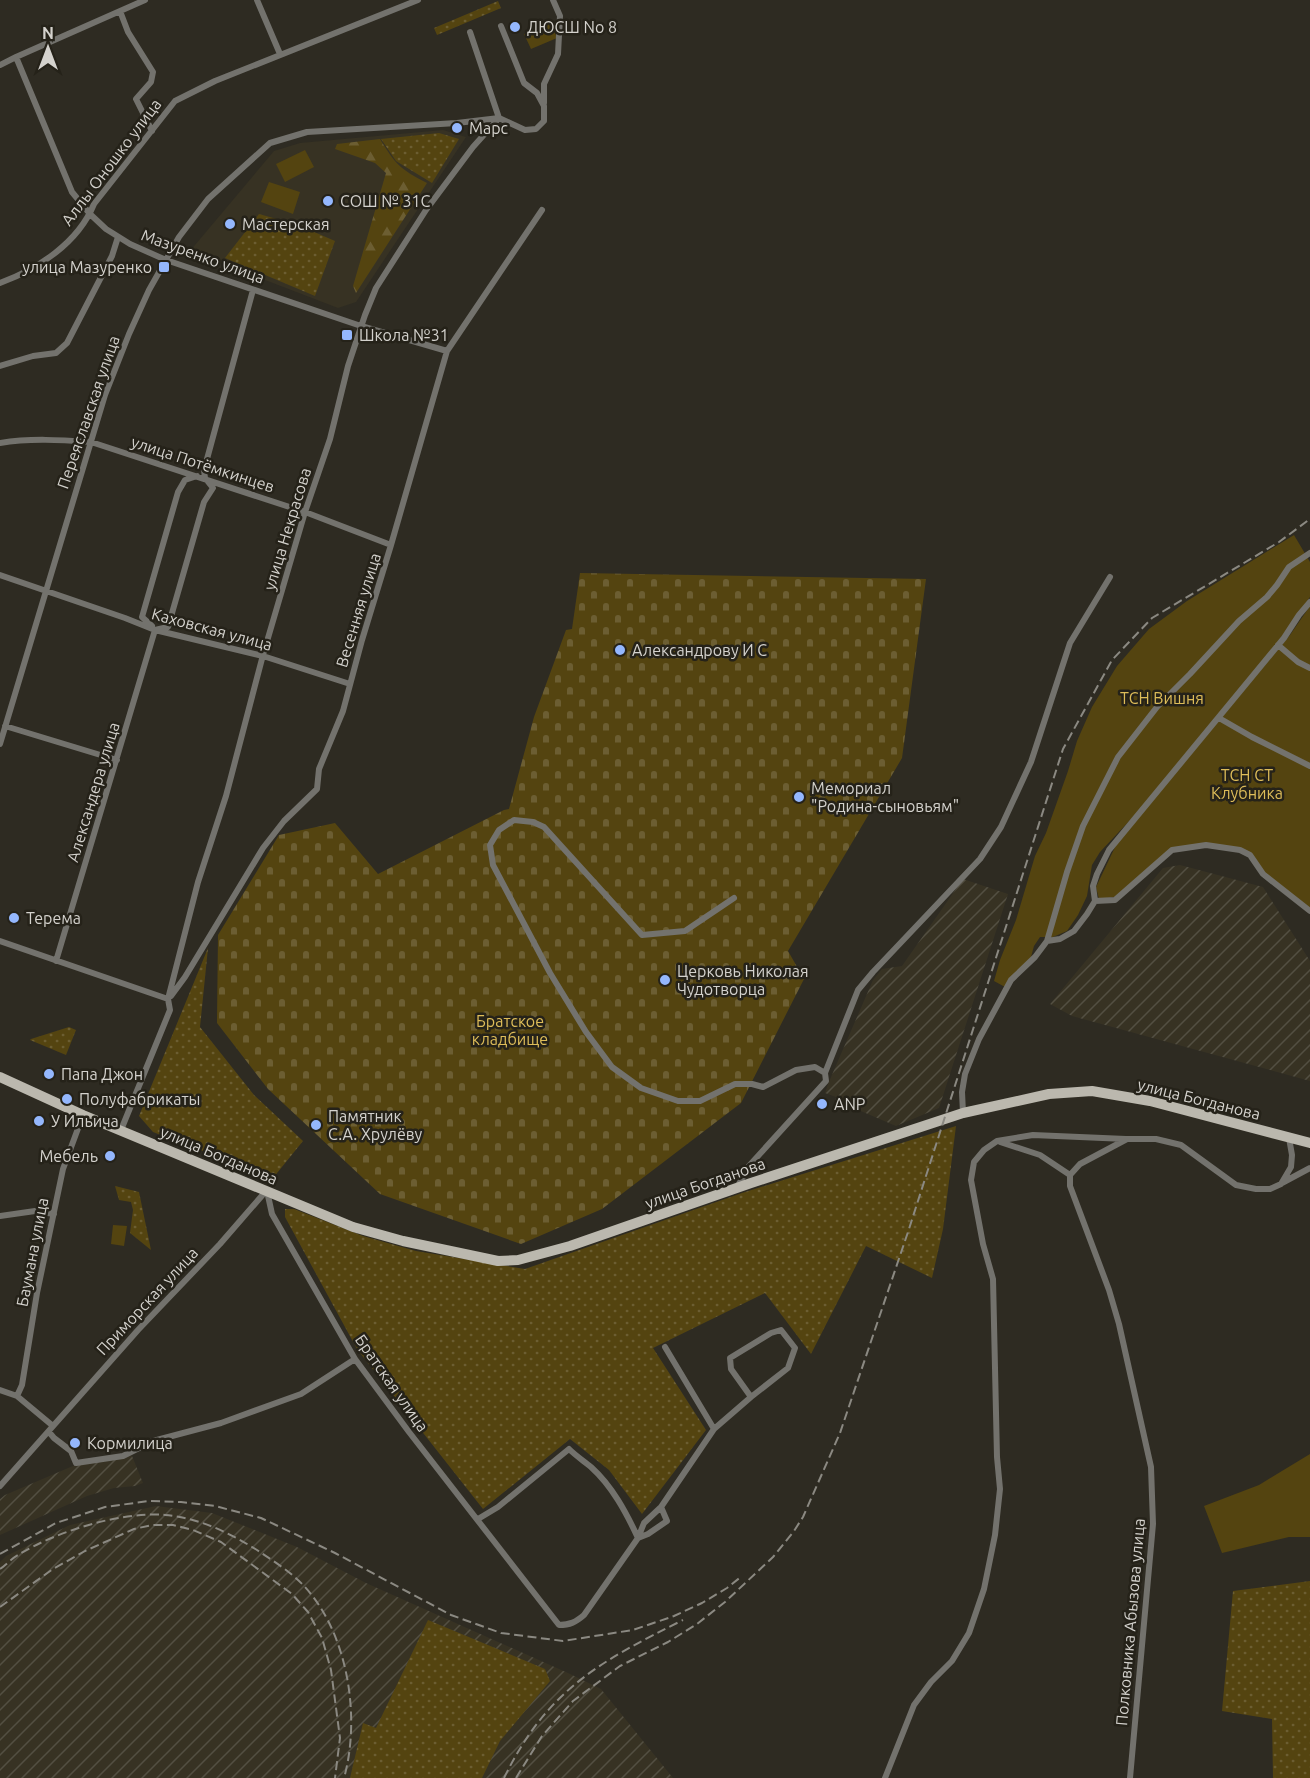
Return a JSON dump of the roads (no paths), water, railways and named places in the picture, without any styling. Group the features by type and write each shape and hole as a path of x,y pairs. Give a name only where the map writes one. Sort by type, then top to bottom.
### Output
{"main road":[{"name":"улица Богданова","path":"0,1077 84,1115 353,1227 404,1241 498,1261 518,1260 570,1246 963,1113 1049,1094 1092,1091 1150,1101 1310,1143"}],"street":[{"path":"0,65 145,0"},
{"path":"257,0 280,54"},
{"name":"Аллы Оношко улица","path":"0,284 39,266 67,242 175,101 215,81 418,0"},
{"path":"470,32 498,118 525,130 536,129 544,121 544,84 558,54 560,16 553,0"},
{"path":"120,11 128,32 153,72 151,82 136,99 152,131"},
{"path":"501,26 524,83 537,93 544,106"},
{"name":"Мазуренко улица","path":"15,57 72,192 106,229 130,244 166,260 361,327 447,351"},
{"name":"Переяславская улица","path":"0,744 105,395 149,290 186,228 208,199 270,143 307,132 457,123 498,118"},
{"name":"улица Некрасова","path":"121,1130 170,1010 168,999 198,882 226,796 263,656 305,512 330,439 361,327 376,288 407,238 450,177 498,118"},
{"name":"Весенняя улица","path":"168,999 185,977 263,848 284,821 317,789 319,769 340,719 447,351 542,210"},
{"path":"0,366 33,356 56,353 68,343 112,256 118,237"},
{"name":"Александера улица","path":"56,961 155,630 168,627 204,502 213,488 205,478 204,470 253,290"},
{"name":"улица Потёмкинцев","path":"0,443 16,440 54,439 91,442 305,512 391,545"},
{"path":"155,630 142,617 178,492 185,480 197,476 204,470"},
{"path":"963,1113 962,1092 965,1074 979,1039 1011,980 1035,957 1047,940 1083,826 1118,757 1156,706 1190,674 1239,621 1267,597 1289,567 1310,553"},
{"name":"Каховская улица","path":"0,575 155,630 263,656 350,684"},
{"path":"737,1188 748,1167 826,1081 825,1073 858,990 980,859 1001,827 1031,762 1070,643 1110,577"},
{"path":"1047,940 1060,939 1074,931 1095,901 1093,886 1109,850 1219,718 1310,602"},
{"path":"1278,645 1298,662 1310,668"},
{"path":"1219,718 1310,765"},
{"path":"5,726 117,760"},
{"path":"734,898 685,931 642,934 544,827 533,822 514,820 499,830 490,845 493,865 550,973 586,1032 612,1067 641,1088 678,1101 700,1101 735,1084 752,1084 763,1087 796,1071 815,1067 825,1073"},
{"path":"1095,901 1115,900 1172,850 1206,845 1240,850 1250,855 1263,874 1310,911"},
{"path":"0,941 168,999"},
{"name":"Баумана улица","path":"17,1396 22,1385 37,1293 63,1169 84,1115"},
{"path":"885,1778 914,1705 931,1682 952,1661 969,1633 984,1589 995,1535 999,1489 993,1279 983,1244 971,1180 974,1162 984,1150 997,1142 1033,1135 1156,1139 1181,1144 1236,1185 1256,1189 1270,1189 1310,1168"},
{"path":"1281,1184 1291,1167 1292,1155 1289,1138"},
{"path":"997,1142 1040,1155 1070,1175 1080,1164 1127,1139"},
{"name":"Полковника Абызова улица","path":"1070,1175 1070,1186 1109,1290 1119,1324 1151,1467 1153,1524 1130,1778"},
{"name":"Братская улица","path":"267,1190 272,1214 355,1359 559,1625 577,1622 584,1616 638,1538"},
{"name":"Приморская улица","path":"0,1486 138,1330 220,1244 267,1190"},
{"path":"0,1216 35,1210 54,1214"},
{"path":"638,1538 644,1523 661,1507 714,1429 788,1368 795,1348 781,1330 771,1333 730,1358 731,1369 751,1397"},
{"path":"665,1347 714,1429"},
{"path":"0,1390 17,1396 51,1429 54,1438 71,1451 76,1463 123,1456 153,1441 220,1423 301,1394 355,1359"},
{"path":"478,1519 498,1507 569,1449 605,1482 628,1515 638,1538"},
{"path":"638,1538 667,1521 661,1507"}],"railway":[{"path":"516,1778 542,1736 573,1701 620,1666 668,1642 697,1624 725,1602 773,1557 803,1517 840,1433 908,1232 1063,749 1112,660 1152,618 1279,542 1310,519"},
{"path":"0,1554 56,1523 105,1507 149,1501 215,1506 261,1518 335,1553 451,1615 501,1633 563,1641 633,1630 674,1616 702,1603 742,1576"},
{"path":"0,1569 15,1557 50,1538 89,1525 129,1516 165,1515 190,1519 235,1537 257,1550 304,1586 319,1605 331,1627 347,1677 350,1703 351,1729 344,1778"},
{"path":"0,1607 53,1569 85,1551 134,1529 152,1525 173,1525 193,1530 221,1542 292,1594 308,1612 322,1638 331,1670 340,1738 335,1778"},
{"path":"504,1778 538,1722 557,1700 601,1665 683,1620"}],"place":[{"name":"ДЮСШ No 8","path":"515,27"},
{"name":"Марс","path":"457,128"},
{"name":"СОШ № 31С","path":"328,201"},
{"name":"Мастерская","path":"230,224"},
{"name":"улица Мазуренко","path":"164,267"},
{"name":"Школа №31","path":"347,335"},
{"name":"Александрову И С","path":"620,650"},
{"name":"Мемориал \"Родина-сыновьям\"","path":"799,797"},
{"name":"Терема","path":"14,918"},
{"name":"Церковь Николая Чудотворца","path":"665,980"},
{"name":"Папа Джон","path":"49,1074"},
{"name":"Полуфабрикаты","path":"67,1099"},
{"name":"ANP","path":"822,1104"},
{"name":"У Ильича","path":"39,1121"},
{"name":"Памятник С.А. Хрулёву","path":"316,1125"},
{"name":"Мебель","path":"110,1156"},
{"name":"Кормилица","path":"75,1443"}],"park label":[{"name":"ТСН Вишня","path":"1162,698"},
{"name":"ТСН СТ Клубника","path":"1247,784"},
{"name":"Братское кладбище","path":"510,1030"}]}
